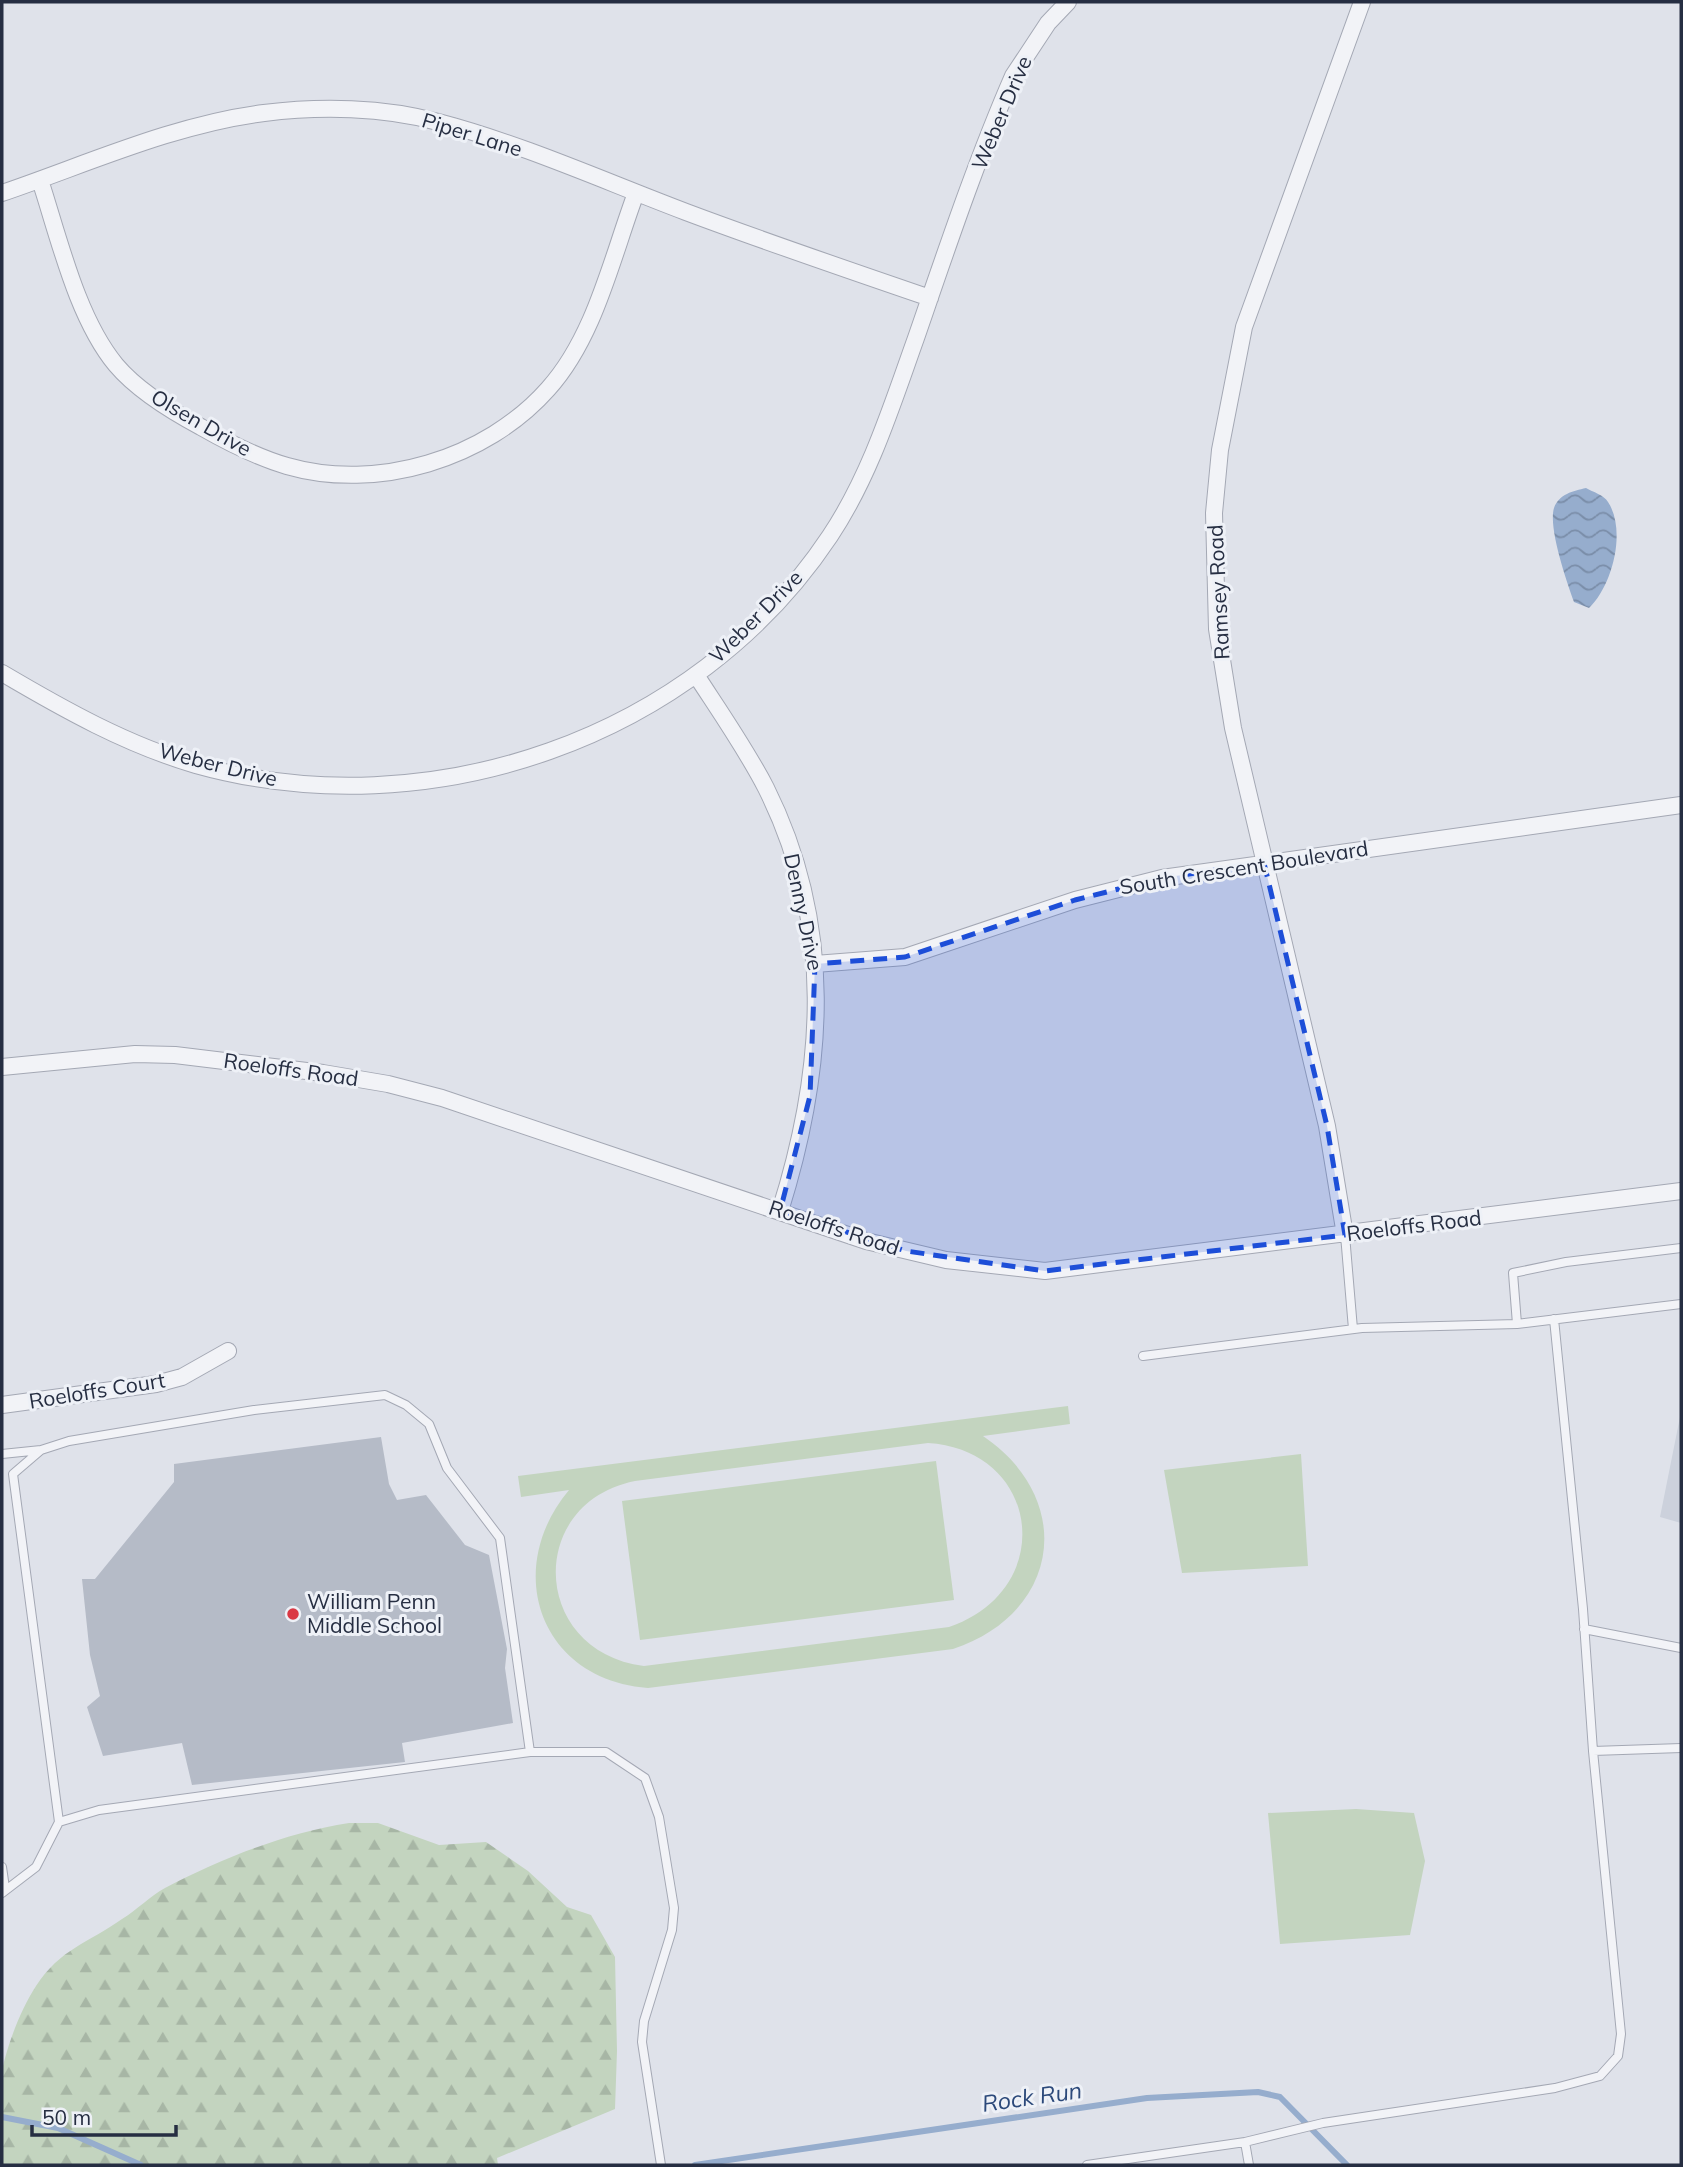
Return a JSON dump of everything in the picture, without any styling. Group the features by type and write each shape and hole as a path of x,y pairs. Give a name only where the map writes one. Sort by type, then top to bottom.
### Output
{"street":[{"name":"Weber Drive","path":"2,673 116,736 155,751 226,772 303,785 335,786 442,779 507,765 606,729 696,676 732,647 769,610 830,535 881,435 1013,76 1035,40 1068,2"},
{"name":"Ramsey Road","path":"1345,1235 1327,1126 1233,728 1217,629 1214,513 1220,450 1244,327 1363,2"},
{"name":"Piper Lane","path":"2,193 231,119 264,113 338,110 438,122 930,298"},
{"name":"Olsen Drive","path":"40,180 87,314 101,344 117,366 141,388 179,415 246,452 289,467 331,474 406,469 439,460 497,432 523,413 549,389 582,336 636,193"},
{"name":"Denny Drive","path":"696,676 745,752 782,825 798,877 816,964 817,1023 810,1096 780,1212"},
{"name":"South Crescent Boulevard","path":"816,964 905,957 1118,887 1264,863 1681,805"},
{"name":"Roeloffs Road","path":"2,1068 135,1054 175,1055 388,1084 442,1098 780,1212 906,1251 989,1267 1045,1271 1681,1191"},
{"name":"Roeloffs Court","path":"2,1405 156,1384 182,1377 228,1351"}],"lane":[{"path":"1345,1235 1353,1329"},
{"path":"1517,1324 1513,1273 1566,1262 1681,1248"},
{"path":"1143,1356 1353,1329 1517,1324 1681,1304"},
{"path":"1087,2165 1245,2142 1323,2123 1555,2088 1600,2076 1618,2056 1621,2034 1592,1751 1584,1629 1554,1319"},
{"path":"2,1454 41,1450 69,1441 254,1410 385,1395 406,1405 429,1424 447,1468 500,1538 530,1752"},
{"path":"3,1891 36,1867 59,1822 13,1474 41,1450"},
{"path":"1584,1629 1681,1648"},
{"path":"1592,1751 1681,1748"},
{"path":"59,1822 99,1810 530,1752 606,1752 645,1778 659,1817 674,1908 672,1930 644,2021 642,2042 662,2165"},
{"path":"2,1867 3,1891"},
{"path":"1245,2142 1249,2165"}],"highlighted area":[{"path":"1264,863 1327,1126 1345,1235 1045,1271 906,1251 780,1211 810,1096 815,964 905,957 1075,900 1162,878"}],"shaded area":[{"path":"1681,1412 1681,1523 1660,1517"}],"green space":[{"path":"1068,1406 1070,1424 983,1436 1013,1462 1033,1491 1043,1522 1043,1553 1034,1582 1016,1609 989,1632 953,1649 648,1688 611,1680 581,1665 558,1643 543,1616 536,1586 538,1554 549,1521 569,1490 521,1497 518,1476","holes":["928,1443 966,1451 994,1470 1013,1495 1022,1524 1020,1554 1008,1584 984,1609 949,1627 644,1666 607,1655 579,1634 562,1607 556,1576 560,1546 574,1517 599,1495 635,1481"]},
{"path":"1301,1454 1308,1566 1182,1573 1164,1470"},
{"path":"936,1461 954,1600 640,1640 622,1501"},
{"path":"1356,1809 1414,1813 1425,1861 1410,1935 1280,1944 1268,1813"},
{"path":"349,1823 378,1823 439,1845 486,1842 528,1871 567,1907 591,1915 615,1957 615,2109 497,2158 498,2165 2,2165 2,2070 25,2005 45,1973 55,1963 159,1891 187,1877 278,1840"}],"water":[{"path":"1586,488 1606,500 1614,514 1616,528 1610,572 1589,608 1574,602 1559,555 1553,517 1559,499"}],"building":[{"name":"William Penn Middle School","path":"381,1437 389,1484 397,1500 426,1495 465,1545 489,1555 507,1649 505,1668 513,1723 402,1743 405,1762 192,1785 182,1743 103,1756 87,1707 100,1696 90,1655 82,1579 95,1579 174,1482 174,1464"}],"waterway":[{"name":"Rock Run","path":"695,2165 1147,2098 1258,2092 1280,2097 1347,2165"},
{"name":"Rock Run","path":"2,2117 58,2128 141,2165"}],"place":[{"name":"William Penn Middle School","path":"293,1614"}]}
